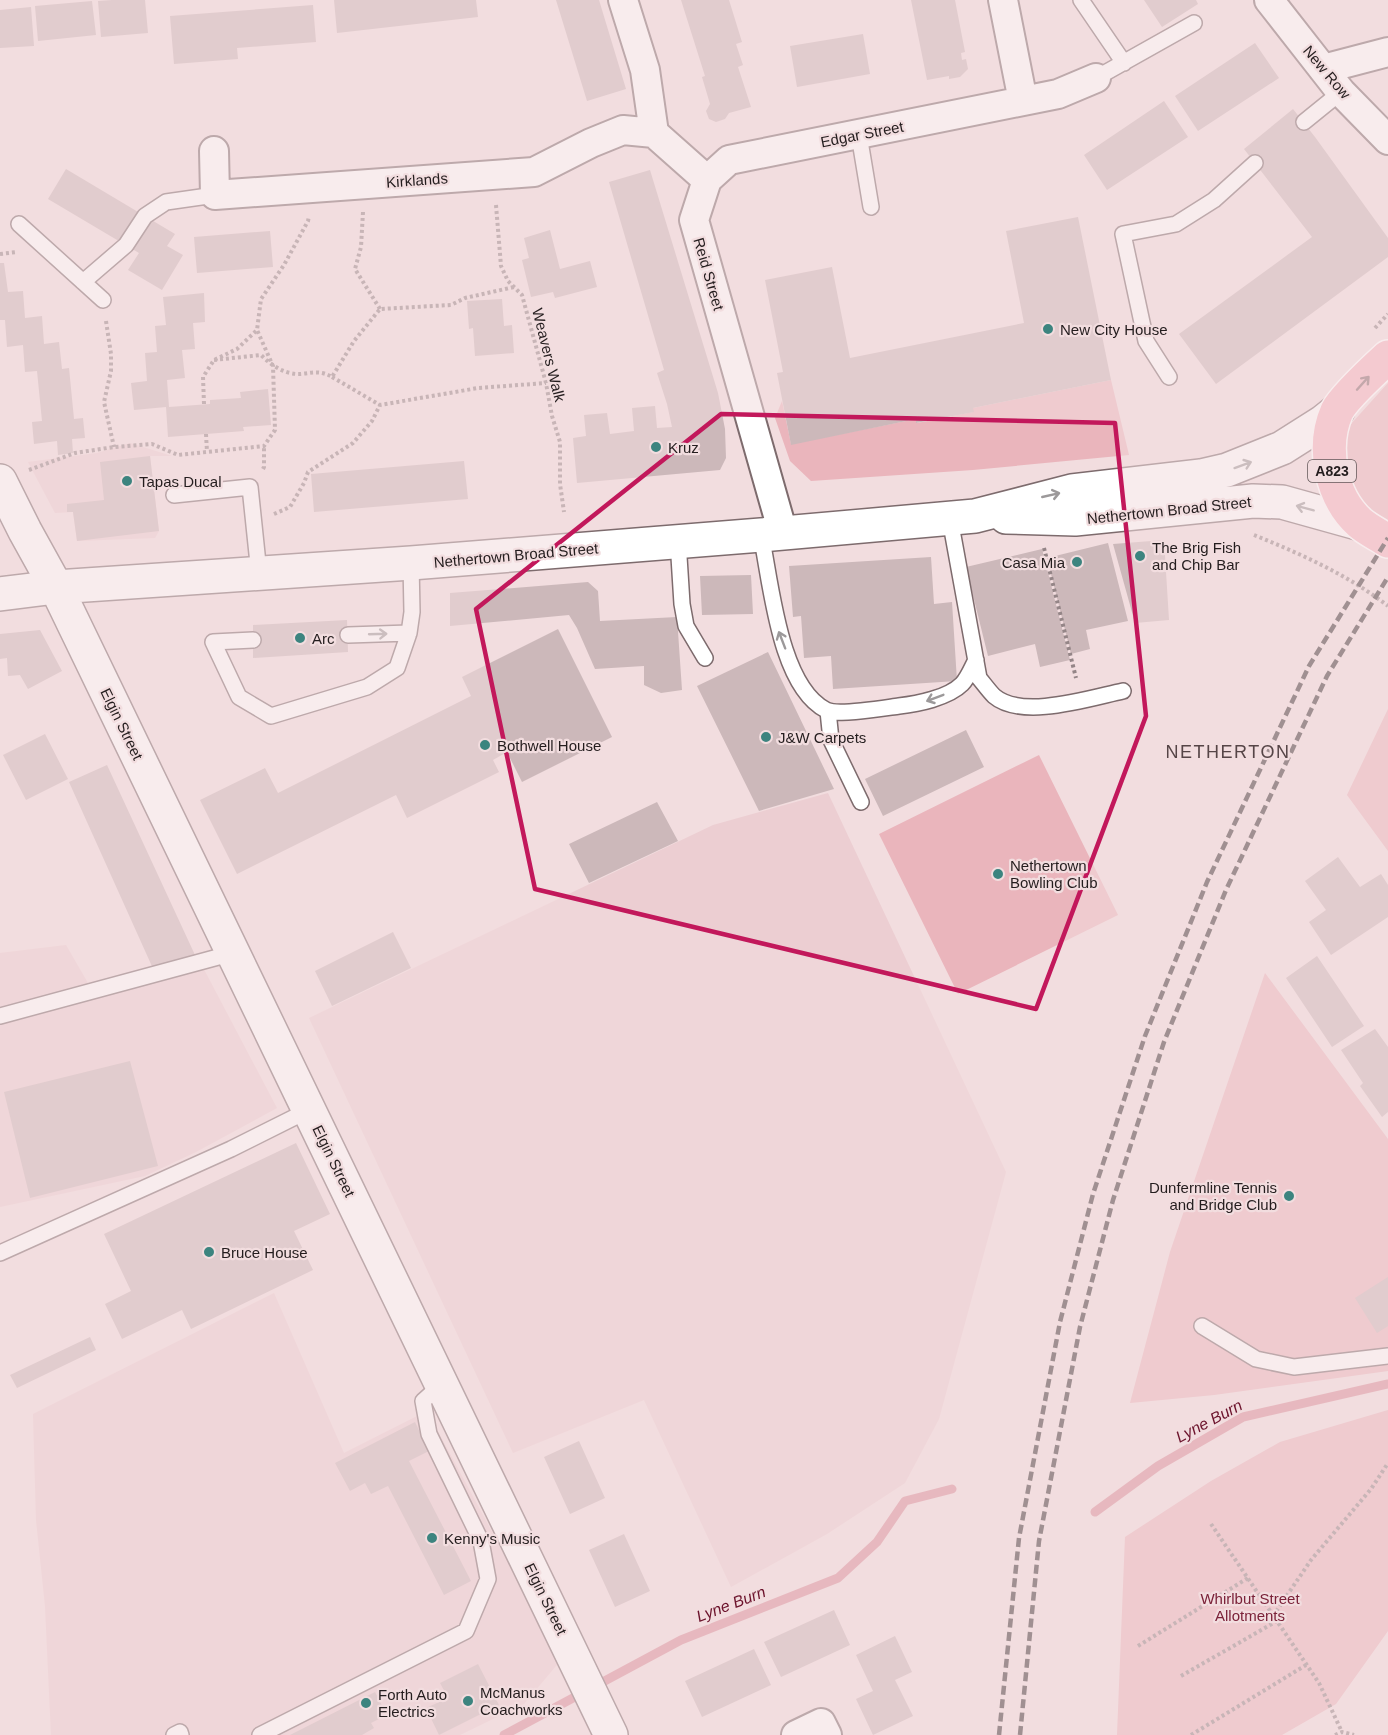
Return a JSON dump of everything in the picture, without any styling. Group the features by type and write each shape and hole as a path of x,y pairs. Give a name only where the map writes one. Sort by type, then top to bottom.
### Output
{"main road":[{"name":"A823","path":"1374,532 1350,513 1339,492 1331,467 1329,450 1331,431 1338,410 1388,357"},
{"name":"Nethertown Broad Street","path":"962,517 1072,491 1200,476 1227,470 1282,448 1338,410"},
{"name":"Elgin Street","path":"11,477 25,531 56,587 607,1725"},
{"name":"Nethertown Broad Street","path":"0,594 56,587 411,563 962,517 1075,519 1253,501 1282,502 1374,532"}],"street":[{"path":"623,0 645,70 654,132 707,180"},
{"path":"1003,0 1023,101"},
{"name":"New Row","path":"1269,0 1341,92 1388,140"},
{"path":"1323,69 1388,52"},
{"name":"Edgar Street","path":"707,180 729,160 1058,94 1096,78"},
{"name":"Kirklands","path":"214,195 534,172 591,143 623,130 654,132"},
{"path":"214,151 214,195"},
{"name":"Reid Street","path":"707,180 694,220 772,534"},
{"path":"796,1735 821,1723 827,1735"}],"lane":[{"path":"1081,0 1124,63"},
{"path":"1096,78 1194,23"},
{"path":"1304,122 1341,92"},
{"path":"859,135 871,207"},
{"path":"1169,377 1146,340 1123,234 1176,224 1214,200 1255,163"},
{"path":"84,282 126,245 145,216 166,202 214,195"},
{"path":"19,224 103,300"},
{"path":"174,495 250,487 259,573"},
{"path":"962,517 979,678 995,696 1013,706 1047,706 1123,691"},
{"path":"772,534 777,624 800,684 828,711 854,711 918,704 943,695 963,684 976,660"},
{"path":"678,542 682,604 686,626 705,658"},
{"path":"253,640 213,642 239,697 271,716 367,687 397,668 409,633 412,612 411,563"},
{"path":"348,635 409,633"},
{"path":"828,711 831,740 861,802"},
{"path":"0,1016 233,953"},
{"path":"0,1253 231,1149 309,1110"},
{"path":"1202,1326 1256,1359 1294,1367 1388,1356"},
{"path":"260,1735 466,1631 488,1580 482,1541 429,1434 423,1401 442,1384"},
{"path":"174,1735 180,1732 181,1735"}],"path":[{"name":"Weavers Walk","path":"494,175 501,266 508,281 522,295 546,383 560,442 560,484 564,512"},
{"path":"361,184 363,226 356,269 380,309"},
{"path":"11,477 75,453 114,447 152,444 178,455 264,446 275,430 273,366 257,330 261,299 284,265 308,221 312,188"},
{"path":"332,377 354,341 380,309 451,305 465,298 514,288"},
{"path":"103,300 111,354 111,371 104,402 114,447"},
{"path":"204,404 203,377 214,360 237,349 257,330"},
{"path":"214,360 261,355 273,366 291,373 322,371 380,405 478,388 546,383"},
{"path":"254,522 290,507 308,472 354,443 372,421 380,405"},
{"path":"206,434 207,452"},
{"path":"1041,539 1081,699"},
{"path":"1273,1616 1301,1573 1371,1489 1388,1463"},
{"path":"1211,1524 1319,1683 1342,1732"},
{"path":"1138,1646 1248,1578"},
{"path":"1181,1676 1277,1621"},
{"path":"1191,1735 1306,1665"},
{"path":"1335,1735 1342,1732 1354,1735"}],"highlighted area":[{"path":"721,414 1115,423 1146,716 1036,1009 535,889 476,609"}],"shaded area":[{"path":"130,443 172,456 150,456 159,531 155,538 77,541 73,512 55,513 28,462 97,453"},
{"path":"828,793 1006,1172 939,1419 905,1483 827,1534 731,1587 644,1400 513,1453 309,1018 713,825"},
{"path":"66,945 92,990 198,958 277,1108 196,1152 145,1176 0,1207 0,953"},
{"path":"274,1293 344,1453 427,1411 561,1660 524,1704 460,1735 51,1735 45,1606 36,1520 33,1414"}],"green space":[{"path":"1111,380 1129,455 973,470 811,481 790,461 775,418 782,401 791,444 916,419 917,423 973,412 973,408"},
{"path":"1388,383 1388,526 1361,503 1348,477 1343,438 1351,424"},
{"path":"1388,709 1388,851 1347,795"},
{"name":"Nethertown Bowling Club","path":"1039,755 1118,915 958,994 879,834"},
{"name":"Dunfermline Tennis and Bridge Club","path":"1265,973 1388,1139 1388,1371 1214,1395 1130,1403 1170,1252"},
{"name":"Whirlbut Street Allotments","path":"1388,1410 1388,1631 1336,1704 1282,1735 1117,1735 1125,1537 1211,1481 1280,1442"}],"building":[{"path":"145,0 148,33 101,37 98,1"},
{"path":"334,0 476,0 478,17 337,33"},
{"path":"556,0 599,0 626,89 587,101"},
{"path":"681,0 729,0 742,42 736,44 743,65 738,67 751,107 729,113 725,119 716,122 709,119 706,111 710,104 702,77 705,76"},
{"path":"911,0 955,0 965,52 961,53 962,60 966,59 968,69 960,77 949,79 949,76 927,80"},
{"path":"1144,0 1196,0 1198,4 1162,27"},
{"path":"92,1 96,35 38,41 35,6"},
{"path":"313,5 316,42 237,48 238,59 174,64 170,16"},
{"path":"31,7 34,46 0,48 0,10"},
{"path":"863,34 870,74 797,87 790,46"},
{"path":"1255,43 1279,78 1198,131 1175,96"},
{"path":"1164,101 1188,137 1107,190 1084,155"},
{"path":"1293,109 1388,238 1388,257 1216,384 1179,334 1312,237 1244,149"},
{"path":"66,169 175,234 167,246 183,255 162,290 128,270 139,253 48,199"},
{"path":"650,170 718,393 725,429 726,458 720,470 577,483 573,438 586,436 584,415 607,413 610,434 634,431 632,408 655,406 657,428 672,427 657,373 664,370 609,182"},
{"name":"New City House","path":"1078,217 1111,380 973,408 974,412 916,423 916,419 791,445 777,373 783,372 765,280 832,267 850,358 1024,323 1006,231"},
{"path":"550,230 560,269 590,261 597,287 555,298 553,292 531,297 522,260 529,258 524,238"},
{"path":"270,231 273,267 197,273 194,237"},
{"path":"0,263 4,263 8,292 23,291 25,318 42,316 44,344 59,342 62,369 69,368 74,419 83,418 85,438 72,439 73,453 58,455 57,441 34,444 32,422 42,421 37,371 25,372 23,345 7,347 5,320 0,320"},
{"path":"204,293 205,322 193,323 195,349 182,350 185,378 167,380 169,407 210,404 210,400 241,398 240,392 268,389 271,425 243,427 244,431 168,437 166,407 134,410 131,383 147,381 145,353 157,352 155,326 166,325 163,297"},
{"path":"502,299 504,326 512,325 514,353 475,356 473,328 469,329 467,301"},
{"name":"Tapas Ducal","path":"150,456 159,531 77,541 73,512 67,512 67,504 104,500 100,462"},
{"path":"464,461 468,499 314,512 311,474"},
{"path":"1164,540 1169,620 1135,623 1113,544"},
{"path":"1108,543 1128,621 1086,630 1090,649 1071,654 1047,558"},
{"path":"1042,549 1070,660 1040,667 1035,644 988,656 966,567"},
{"path":"931,557 934,604 952,602 957,681 833,689 831,656 804,658 801,616 793,617 789,566"},
{"path":"751,575 753,614 702,615 700,576"},
{"path":"588,582 598,591 600,621 677,617 682,690 661,693 644,685 644,666 595,669 569,615 450,626 450,593"},
{"name":"Arc","path":"347,620 348,652 253,658 253,625"},
{"name":"Bothwell House","path":"558,629 612,737 522,782 507,752 493,760 499,772 407,818 396,795 237,874 200,800 265,768 278,793 471,696 462,677"},
{"path":"40,630 62,671 28,689 20,675 8,676 7,658 0,659 0,634"},
{"name":"J&W Carpets","path":"768,652 834,789 759,811 697,686"},
{"path":"966,730 984,767 883,816 865,779"},
{"path":"45,734 68,779 26,800 3,755"},
{"path":"107,765 195,955 155,973 69,782"},
{"path":"657,802 678,841 589,883 569,844"},
{"path":"1338,857 1360,887 1381,874 1388,885 1388,917 1331,955 1309,922 1326,910 1305,881"},
{"path":"393,932 411,968 332,1006 315,971"},
{"path":"1317,956 1364,1026 1332,1047 1286,978"},
{"path":"1375,1029 1388,1047 1388,1112 1382,1117 1360,1086 1363,1083 1341,1050"},
{"path":"130,1061 158,1166 30,1198 4,1092"},
{"name":"Bruce House","path":"296,1143 330,1214 294,1231 313,1270 191,1329 182,1310 122,1339 105,1304 131,1291 104,1234"},
{"path":"1388,1277 1388,1326 1377,1333 1355,1298"},
{"path":"90,1337 96,1350 17,1388 10,1375"},
{"name":"Kenny's Music","path":"415,1422 429,1451 409,1461 471,1581 444,1595 388,1486 371,1494 365,1483 350,1491 335,1463"},
{"path":"579,1441 605,1498 570,1514 544,1457"},
{"path":"624,1534 650,1591 615,1607 589,1550"},
{"path":"834,1610 850,1645 781,1677 764,1642"},
{"path":"895,1636 912,1672 895,1680 913,1716 873,1735 856,1699 873,1691 856,1655"},
{"path":"754,1649 771,1685 702,1717 685,1681"},
{"name":"McManus Coachworks","path":"478,1664 499,1705 439,1735 426,1708 448,1698 440,1683"},
{"name":"Forth Auto Electrics","path":"375,1692 387,1715 371,1723 374,1728 362,1735 290,1735"}],"waterway":[{"name":"Lyne Burn","path":"1095,1512 1158,1466 1243,1417 1388,1384"},
{"name":"Lyne Burn","path":"504,1735 681,1640 838,1578 877,1542 905,1501 952,1489"}],"railway":[{"path":"999,1735 1019,1538 1060,1322 1093,1194 1145,1036 1207,882 1309,666 1388,538"},
{"path":"1020,1735 1039,1541 1080,1327 1113,1200 1164,1042 1226,890 1327,676 1388,577"}],"place":[{"name":"New City House","path":"1048,329"},
{"name":"Kruz","path":"656,447"},
{"name":"Tapas Ducal","path":"127,481"},
{"name":"The Brig Fish and Chip Bar","path":"1140,556"},
{"name":"Casa Mia","path":"1077,562"},
{"name":"Arc","path":"300,638"},
{"name":"J&W Carpets","path":"766,737"},
{"name":"Bothwell House","path":"485,745"},
{"name":"Nethertown Bowling Club","path":"998,874"},
{"name":"Dunfermline Tennis and Bridge Club","path":"1289,1196"},
{"name":"Bruce House","path":"209,1252"},
{"name":"Kenny's Music","path":"432,1538"},
{"name":"McManus Coachworks","path":"468,1701"},
{"name":"Forth Auto Electrics","path":"366,1703"}],"district":[{"name":"NETHERTON","path":"1228,752"}]}
